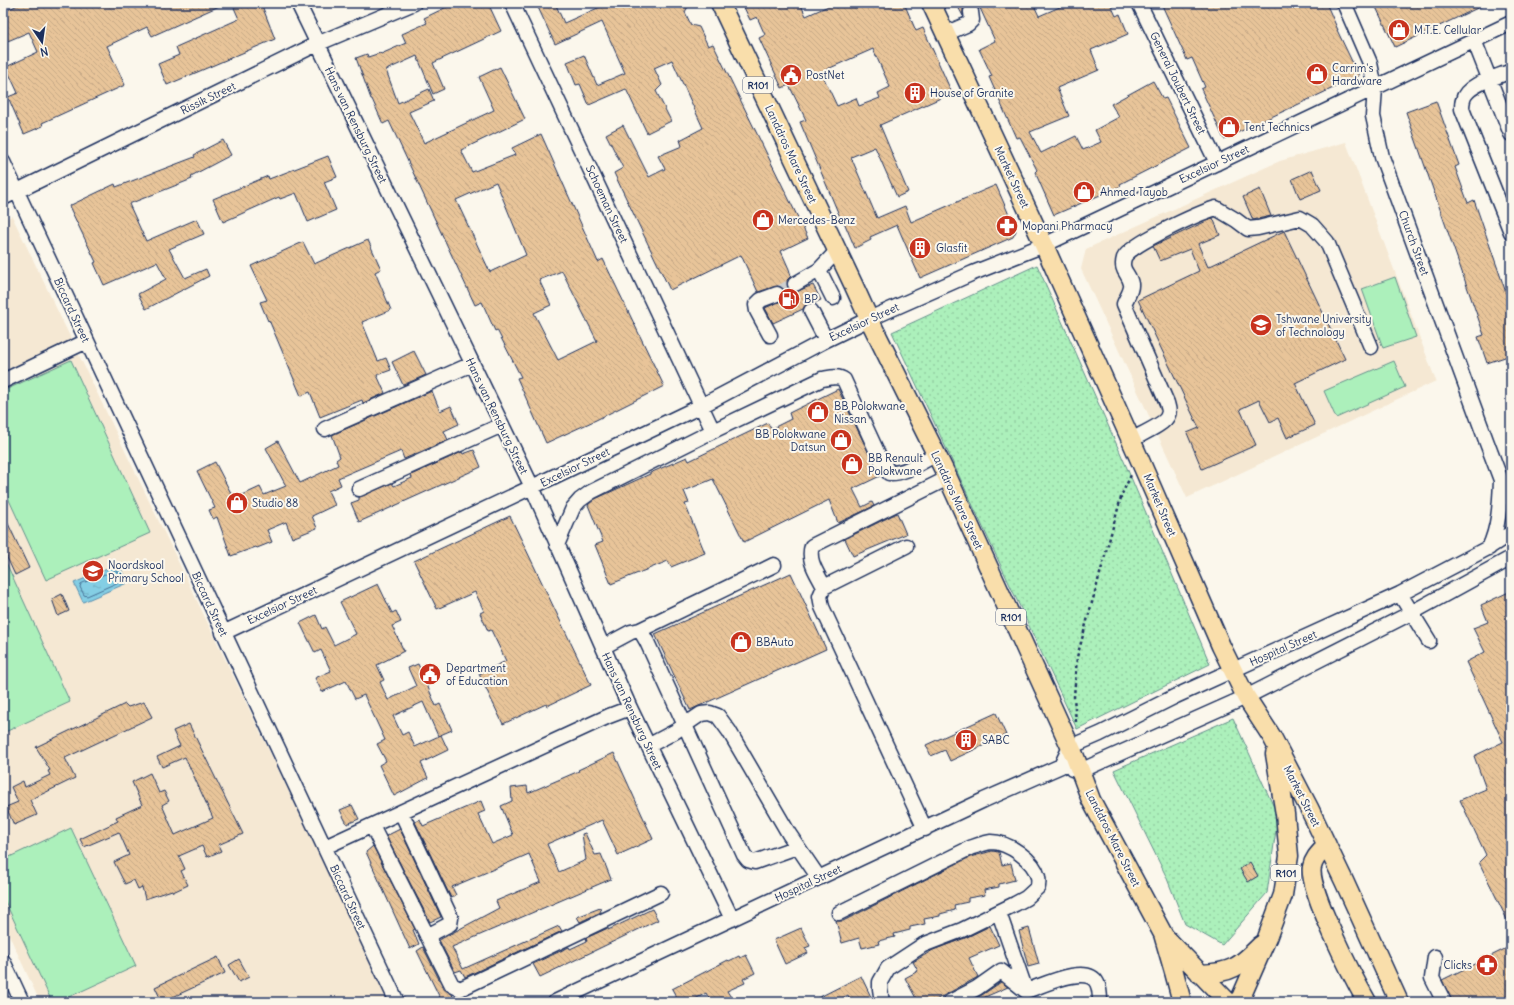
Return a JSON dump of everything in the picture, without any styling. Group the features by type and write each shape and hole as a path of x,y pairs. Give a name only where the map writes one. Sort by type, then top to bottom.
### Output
{"main road":[{"name":"Landdros Mare Street","path":"720,3 869,319 935,455 948,478 1070,747 1091,800 1163,934 1182,1002"},
{"name":"Market Street","path":"931,3 1044,245 1218,638 1246,697 1272,737 1327,845 1399,1002"},
{"name":"R101","path":"1239,1002 1267,938 1283,895 1289,856 1285,814 1272,737"},
{"path":"1327,845 1315,858 1311,868 1314,889 1352,974 1367,1002"},
{"path":"1163,934 1228,1002"},
{"path":"1200,974 1219,973 1233,969 1248,958 1267,938"}],"street":[{"name":"Hans van Rensburg Street","path":"298,3 316,44 532,487 630,708 732,919"},
{"name":"Rissik Street","path":"3,198 316,44 414,3"},
{"name":"Schoeman Street","path":"512,3 714,431"},
{"name":"General Joubert Street","path":"1139,3 1217,163"},
{"name":"Church Street","path":"1344,3 1370,63 1375,88 1373,116 1382,157 1507,488 1500,508 1496,530 1488,548"},
{"path":"945,34 968,24 972,20 972,12"},
{"name":"Excelsior Street","path":"223,633 703,405 869,319 973,273 1044,245 1511,23"},
{"path":"1474,40 1511,134"},
{"path":"1511,71 1472,87 1465,94 1462,100 1462,110 1511,232"},
{"name":"Biccard Street","path":"3,162 397,1002"},
{"path":"1131,440 1164,422 1168,417 1169,410 1124,304 1130,291 1131,284 1123,267 1125,257 1129,251 1196,214 1216,208 1248,229 1300,218 1312,225 1327,242 1371,347"},
{"path":"795,284 819,270 837,251"},
{"path":"819,270 833,298"},
{"path":"770,336 757,311 756,305 761,300 777,294"},
{"path":"811,311 826,340"},
{"path":"3,381 86,341"},
{"path":"325,429 472,364"},
{"path":"557,544 572,508 591,492 822,379 833,377 844,380 882,463 889,473 902,471 935,455"},
{"path":"359,489 502,425"},
{"path":"824,586 811,561 810,553 812,546 948,478"},
{"name":"Hospital Street","path":"1070,747 1100,734 1176,696 1400,594 1488,548 1511,533"},
{"path":"906,546 824,586 820,596 822,607 925,829"},
{"path":"1070,747 1061,766 1080,771 1246,697 1411,613 1511,558"},
{"path":"603,647 631,632 640,630 774,565"},
{"path":"1400,594 1429,641"},
{"path":"640,630 647,642 744,855 748,860 755,862 797,847"},
{"path":"325,847 609,716 630,708"},
{"path":"648,746 676,731 701,714 710,713 718,716 729,731 797,847 819,878"},
{"name":"Hospital Street","path":"555,1002 984,800 1061,766"},
{"path":"402,812 451,918 450,924 427,936"},
{"path":"372,826 452,985 460,989 661,893"},
{"path":"839,913 970,848 990,842 1000,843 1010,847 1033,867 1038,878 1038,887 1026,898 999,913 923,945 888,968 880,982 882,1002"},
{"path":"999,913 1026,991"},
{"path":"1435,957 1432,978 1444,1002"},
{"path":"3,961 22,1002"},
{"path":"950,1002 977,988 1001,971 1026,991"},
{"path":"1026,991 1075,974 1087,975 1096,982 1100,992 1100,1002"}],"path":[{"path":"1070,747 1077,729 1074,697 1077,657 1122,494 1139,458"}],"shaded area":[{"name":"Tshwane University of Technology","path":"1346,142 1436,381 1187,498 1081,269 1086,249 1280,161"},
{"name":"Noordskool Primary School","path":"12,216 390,1002 40,1002 3,922 3,220"}],"green space":[{"path":"1037,265 1127,468 1210,664 1077,729 892,332"},
{"path":"1395,277 1416,337 1383,348 1362,289"},
{"path":"71,360 150,533 46,580 3,487 3,391"},
{"path":"1394,361 1405,387 1336,418 1324,391"},
{"path":"3,556 70,702 3,733"},
{"path":"1233,718 1278,816 1267,893 1222,945 1185,924 1166,876 1114,770"},
{"path":"71,828 136,966 58,1002 52,1002 3,897 3,860"}],"water":[{"path":"119,564 127,583 83,602 74,583"}],"building":[{"path":"22,3 226,3 152,36 147,27 107,46 125,85 42,123 43,126 24,134 8,97 18,93 6,67 38,52 29,32 3,43 3,12"},
{"path":"232,3 261,3 275,39 167,85 158,64 179,55 176,47 239,19"},
{"path":"455,3 488,3 501,31 433,63 444,89 433,94 417,56 386,70 398,103 429,89 434,101 409,112 424,143 494,110 479,77 500,67 525,119 461,150 472,172 515,155 512,148 541,134 598,262 603,259 664,386 546,443 517,378 521,377 497,330 495,331 482,302 475,305 389,121 383,124 371,99 356,58 367,54 368,57 381,54 406,43 402,34 427,23 424,18","holes":["496,182 526,255 490,272 456,200","562,271 597,341 558,360 534,313 551,305 539,280"]},
{"path":"536,3 555,3 564,23 609,3 690,3 685,12 691,25 699,27 708,46 713,44 808,238 781,251 791,276 787,280 788,288 791,292 795,292 813,285 821,300 814,303 807,303 803,309 773,323 765,308 783,300 785,291 782,287 778,286 758,292 741,255 670,290 614,173 623,168 606,134 623,125 649,177 665,169 658,156 682,146 680,140 703,128 672,60 654,68 662,85 656,91 671,121 647,133 626,89 589,105 580,84 576,85 567,62 584,55 597,85 625,73 602,22 555,44"},
{"path":"742,3 800,3 806,16 835,3 904,3 916,31 923,28 952,93 880,125 908,192 897,197 875,147 851,157 877,218 905,206 911,222 996,185 1016,231 1013,237 920,278 897,225 870,237 871,240 855,248 844,222 842,222 800,122 806,120 789,85 782,88 759,38 765,35 757,17 750,20","holes":["873,49 890,87 878,93 880,98 859,106 856,98 837,106 821,72"]},
{"path":"956,3 1033,3 1039,16 1062,6 1061,3 1110,3 1116,16 1120,14 1128,34 1091,50 1099,70 1057,88 1069,116 1030,132 1041,153 1076,136 1083,150 1101,142 1095,130 1119,117 1111,104 1153,81 1163,99 1166,98 1191,148 1120,184 1121,186 1054,215 1035,172 1037,170 1020,137 1016,138 989,77 992,76 979,49 995,41 980,8 979,9 974,4 966,5 963,9 963,16"},
{"path":"1161,3 1326,3 1359,76 1224,139 1201,89 1205,87 1192,58 1187,60"},
{"path":"1374,3 1488,3 1395,47"},
{"path":"1436,101 1459,165 1455,167 1468,203 1474,200 1511,307 1511,355 1487,363 1478,337 1484,335 1406,112"},
{"path":"223,140 231,155 191,176 192,179 129,204 146,241 197,219 204,234 169,249 185,278 206,269 209,276 146,309 138,294 166,279 157,262 104,285 94,263 96,262 69,206 115,184 116,187 195,157 194,155"},
{"path":"328,156 337,177 324,182 336,210 308,222 296,193 280,199 279,197 223,222 213,199 268,176 269,179"},
{"path":"1312,170 1321,190 1300,199 1292,179"},
{"path":"1260,189 1271,216 1253,220 1243,197"},
{"path":"1213,218 1220,235 1198,244 1208,267 1284,231 1345,359 1295,383 1315,425 1287,438 1278,418 1270,422 1259,400 1240,409 1256,445 1202,469 1187,433 1199,428 1138,300 1199,271 1190,249 1160,261 1153,246"},
{"path":"368,240 381,269 375,272 391,310 362,322 378,361 386,358 391,370 377,375 385,393 363,403 362,400 320,417 310,392 301,396 260,302 267,300 251,266 303,242 314,264"},
{"path":"414,351 426,375 403,385 392,362"},
{"path":"838,389 880,476 853,489 862,507 872,502 874,506 838,523 829,500 744,542 713,479 684,491 689,503 685,504 705,553 671,567 668,561 611,584 595,545 603,542 588,505 595,499 650,473 687,457 689,461 768,423 771,429 791,419 789,413"},
{"path":"432,391 440,411 451,406 459,424 444,431 448,440 404,459 401,451 338,478 341,485 328,491 335,505 312,516 317,528 292,538 286,522 267,530 272,542 231,556 217,517 213,519 209,510 215,508 197,471 215,462 234,499 260,487 264,495 286,486 266,448 278,441 300,483 338,465 336,460 340,457 332,435"},
{"path":"474,450 481,467 359,522 351,503 359,500 359,497 392,483 394,486 412,478 411,475 462,452 463,454"},
{"path":"3,513 29,568 15,575 3,549"},
{"path":"897,513 906,534 853,556 845,539"},
{"path":"510,516 591,685 547,706 546,704 503,724 479,674 506,661 491,630 488,631 480,613 484,611 475,592 437,609 414,561"},
{"name":"BBAuto","path":"791,573 826,649 690,710 655,634"},
{"path":"378,584 392,613 396,611 401,622 392,626 404,651 377,665 384,680 380,682 388,700 416,686 408,668 418,664 436,706 440,704 452,730 438,736 423,702 393,716 402,735 408,732 415,747 441,735 448,750 421,763 428,778 394,796 379,765 386,761 377,744 385,740 364,695 355,699 346,681 322,692 315,678 331,671 321,650 315,653 300,623 316,615 322,629 325,627 334,645 356,634 340,602"},
{"path":"1511,591 1511,928 1479,862 1486,855 1460,800 1486,789 1474,756 1503,742 1466,662 1485,652 1473,628 1488,622 1481,605"},
{"path":"62,594 69,611 58,616 52,599"},
{"path":"144,702 152,717 65,758 75,778 30,800 37,815 14,825 6,807 18,802 11,787 23,781 25,787 50,775 48,771 50,770 36,747 125,704 128,707"},
{"name":"SABC","path":"996,713 1006,735 950,761 945,750 931,756 926,745"},
{"path":"189,724 243,834 218,845 221,851 207,857 202,846 179,856 185,869 181,871 188,885 173,892 172,890 145,899 142,887 138,889 134,880 125,884 114,862 129,855 119,832 84,847 80,839 118,821 116,817 142,805 132,782 150,773 159,793 164,791 169,801 162,805 175,835 213,818 185,757 162,767 157,757 180,746 173,731"},
{"path":"614,753 653,839 618,855 602,820 547,844 559,872 586,860 582,834 585,833 595,855 601,854 611,879 452,947 463,969 559,926 562,931 465,977 461,970 455,972 439,940 499,908 496,901 541,882 529,854 452,887 456,895 451,898 415,822 420,819 423,826 481,801 485,811 478,814 492,844 513,835 501,806 512,801 511,788 527,786 528,793 579,771 578,770"},
{"path":"352,805 359,819 347,824 340,810"},
{"path":"400,829 441,917 430,922 386,836"},
{"path":"373,846 415,929 413,930 419,944 410,949 366,852"},
{"path":"992,851 999,852 1002,865 1011,863 1015,880 999,884 999,887 984,890 985,895 968,898 968,902 954,905 955,910 940,914 940,916 924,919 925,924 910,927 910,930 894,934 895,937 878,941 879,944 862,948 859,938 842,943 836,921 843,921 970,857"},
{"path":"1250,862 1258,876 1248,882 1240,869"},
{"path":"600,908 601,912 580,922 577,917"},
{"path":"652,909 658,920 540,977 533,964 569,947 570,949 587,941 586,938 608,928 608,930"},
{"path":"990,926 999,945 969,958 978,977 932,1002 918,1002 905,978 918,971 913,962 933,950 965,938"},
{"path":"801,928 810,946 805,948 808,953 785,964 774,940"},
{"path":"1029,928 1039,964 1028,967 1019,931"},
{"path":"1511,946 1511,1002 1452,1002 1442,980"},
{"path":"423,947 444,989 452,994 453,997 443,1002 417,951"},
{"path":"746,955 755,973 743,979 745,983 727,991 734,1002 711,1002 706,993 690,1002 679,1002 672,989 728,960 729,961 739,956 740,958"},
{"path":"218,957 225,973 162,1002 155,987"},
{"path":"239,959 249,977 239,982 229,965"},
{"path":"861,976 872,999 867,1002 851,1002 848,995 835,1002 810,1002"},
{"path":"1001,982 1008,987 985,997 988,1002 968,1002 982,995"}],"tunnel":[{"path":"777,294 795,284"}],"place":[{"name":"M.T.E. Cellular","path":"1399,30"},
{"name":"Carrim's Hardware","path":"1317,74"},
{"name":"PostNet","path":"791,75"},
{"name":"House of Granite","path":"915,93"},
{"name":"Tent Technics","path":"1229,127"},
{"name":"Ahmed Tayob","path":"1084,192"},
{"name":"Mercedes-Benz","path":"763,220"},
{"name":"Mopani Pharmacy","path":"1007,226"},
{"name":"Glasfit","path":"920,248"},
{"name":"BP","path":"789,299"},
{"name":"Tshwane University of Technology","path":"1261,325"},
{"name":"BB Polokwane Nissan","path":"818,412"},
{"name":"BB Polokwane Datsun","path":"841,440"},
{"name":"BB Renault Polokwane","path":"852,464"},
{"name":"Studio 88","path":"237,503"},
{"name":"Noordskool Primary School","path":"93,571"},
{"name":"BBAuto","path":"741,642"},
{"name":"Department of Education","path":"430,674"},
{"name":"SABC","path":"966,740"},
{"name":"Clicks","path":"1487,965"}]}
